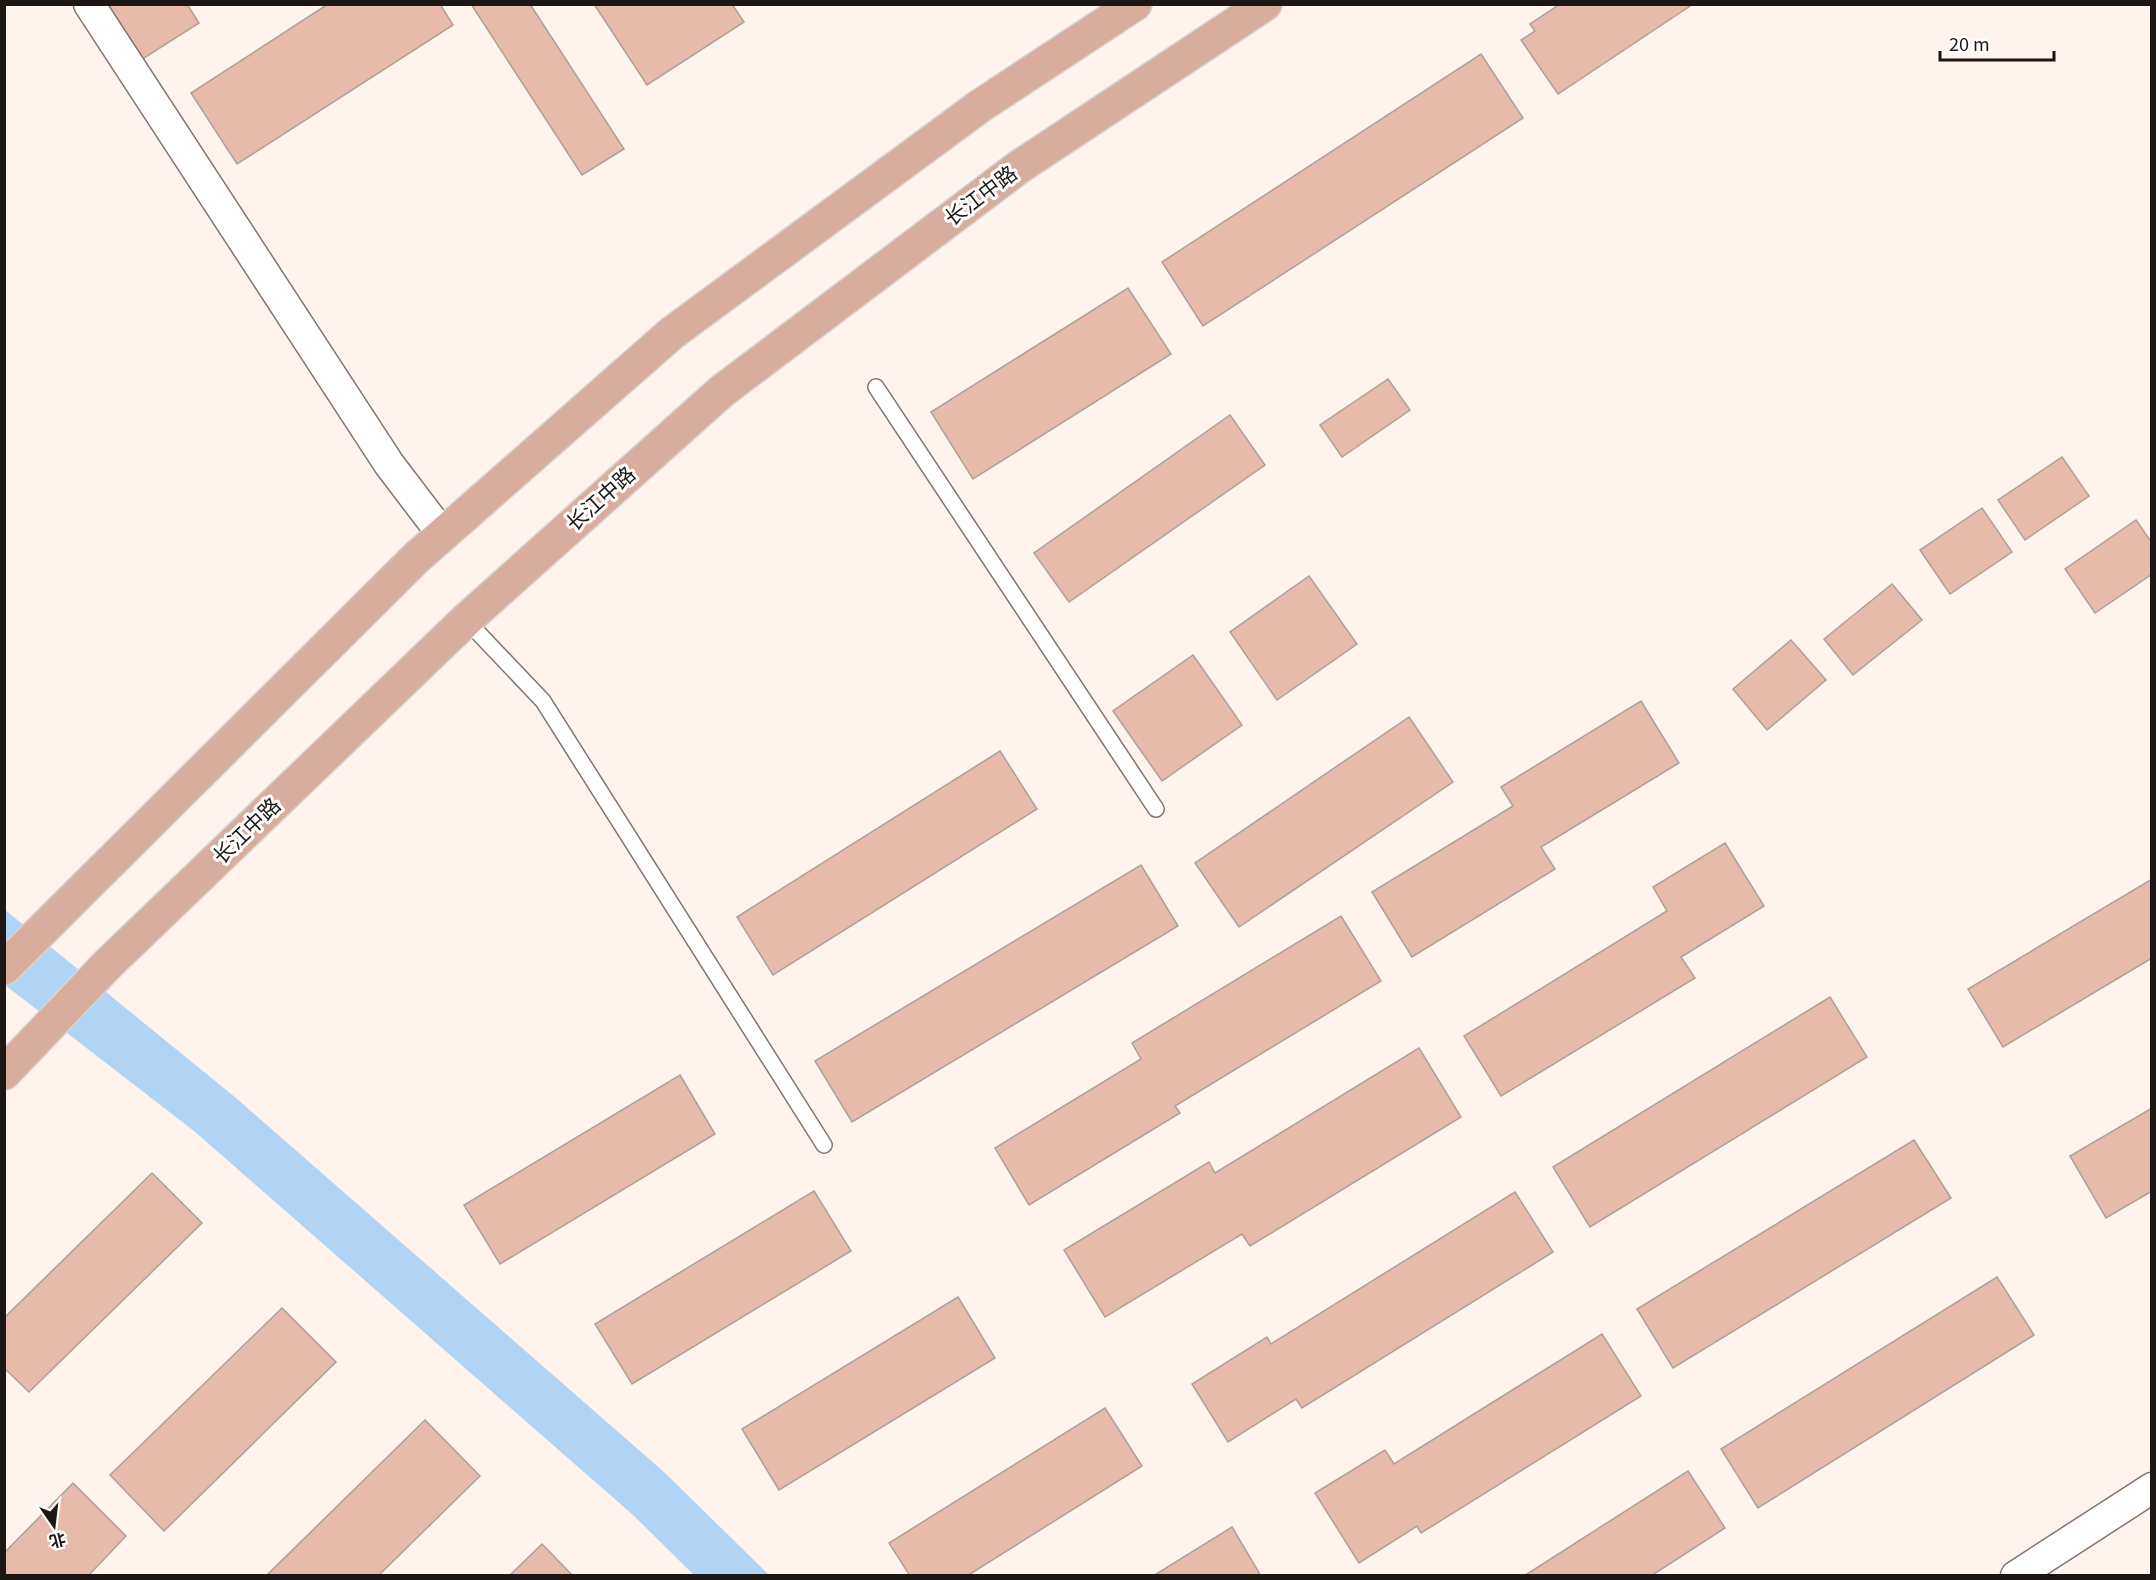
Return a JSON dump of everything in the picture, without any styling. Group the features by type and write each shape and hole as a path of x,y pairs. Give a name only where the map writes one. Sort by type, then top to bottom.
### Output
{"main road":[{"path":"4,968 416,558 672,333 980,106 1135,4"},
{"name":"长江中路","path":"4,1073 107,965 466,620 722,391 1019,167 1265,4"}],"street":[{"path":"89,4 389,464 443,535"},
{"path":"2016,1575 2151,1488"}],"lane":[{"path":"876,387 1156,809"},
{"path":"466,620 543,701 824,1145"}],"water":[{"path":"4,909 236,1098 664,1472 769,1575 694,1575 633,1515 194,1131 5,985"}],"building":[{"path":"106,4 187,4 199,23 141,60"},
{"path":"328,4 440,4 453,25 237,164 191,93"},
{"path":"471,4 530,4 624,149 582,175"},
{"path":"594,4 732,4 744,22 647,85"},
{"path":"1560,4 1693,4 1558,94 1521,40 1535,31 1530,24"},
{"path":"1481,54 1523,118 1203,326 1162,262"},
{"path":"1128,288 1171,354 973,479 931,412"},
{"path":"1388,379 1410,410 1342,457 1320,425"},
{"path":"1230,415 1265,465 1069,602 1034,553"},
{"path":"2062,457 2089,496 2025,540 1998,500"},
{"path":"1982,508 2012,552 1950,594 1920,550"},
{"path":"2136,520 2152,543 2152,574 2095,613 2065,569"},
{"path":"1309,576 1357,644 1277,700 1230,632"},
{"path":"1892,584 1922,620 1853,675 1824,639"},
{"path":"1791,640 1826,680 1767,730 1733,689"},
{"path":"1193,655 1242,725 1162,781 1113,711"},
{"path":"1641,701 1679,763 1541,847 1555,869 1412,957 1372,892 1513,806 1501,787"},
{"path":"1409,717 1453,782 1239,927 1195,863"},
{"path":"1000,751 1037,809 773,975 737,917"},
{"path":"1725,843 1764,906 1681,957 1695,978 1501,1096 1464,1036 1667,911 1653,887"},
{"path":"1141,865 1178,926 852,1122 815,1061"},
{"path":"2152,879 2152,958 2003,1047 1968,989"},
{"path":"1341,916 1381,981 1175,1106 1180,1113 1029,1205 995,1148 1141,1059 1132,1043"},
{"path":"1830,997 1867,1057 1590,1227 1553,1167"},
{"path":"1419,1048 1461,1117 1250,1246 1242,1234 1105,1317 1064,1250 1209,1162 1215,1173"},
{"path":"680,1075 715,1134 500,1264 464,1205"},
{"path":"2152,1108 2152,1191 2106,1218 2070,1156"},
{"path":"1914,1140 1951,1198 1673,1368 1637,1309"},
{"path":"152,1173 202,1223 29,1392 4,1368 4,1318"},
{"path":"814,1191 851,1251 632,1384 595,1324"},
{"path":"1515,1192 1553,1252 1302,1408 1296,1399 1228,1442 1192,1384 1267,1337 1271,1344"},
{"path":"1997,1277 2034,1335 1758,1508 1721,1449"},
{"path":"958,1297 995,1358 779,1490 742,1429"},
{"path":"282,1308 336,1362 164,1531 110,1475"},
{"path":"1602,1334 1641,1396 1421,1533 1417,1526 1359,1563 1315,1493 1385,1450 1394,1464"},
{"path":"1105,1408 1142,1466 967,1576 910,1576 889,1543"},
{"path":"425,1420 480,1476 378,1576 266,1576"},
{"path":"1688,1471 1725,1528 1651,1576 1524,1576"},
{"path":"73,1483 126,1536 88,1576 4,1576 4,1553"},
{"path":"1232,1527 1261,1576 1153,1576"},
{"path":"542,1544 573,1576 509,1576"}]}
